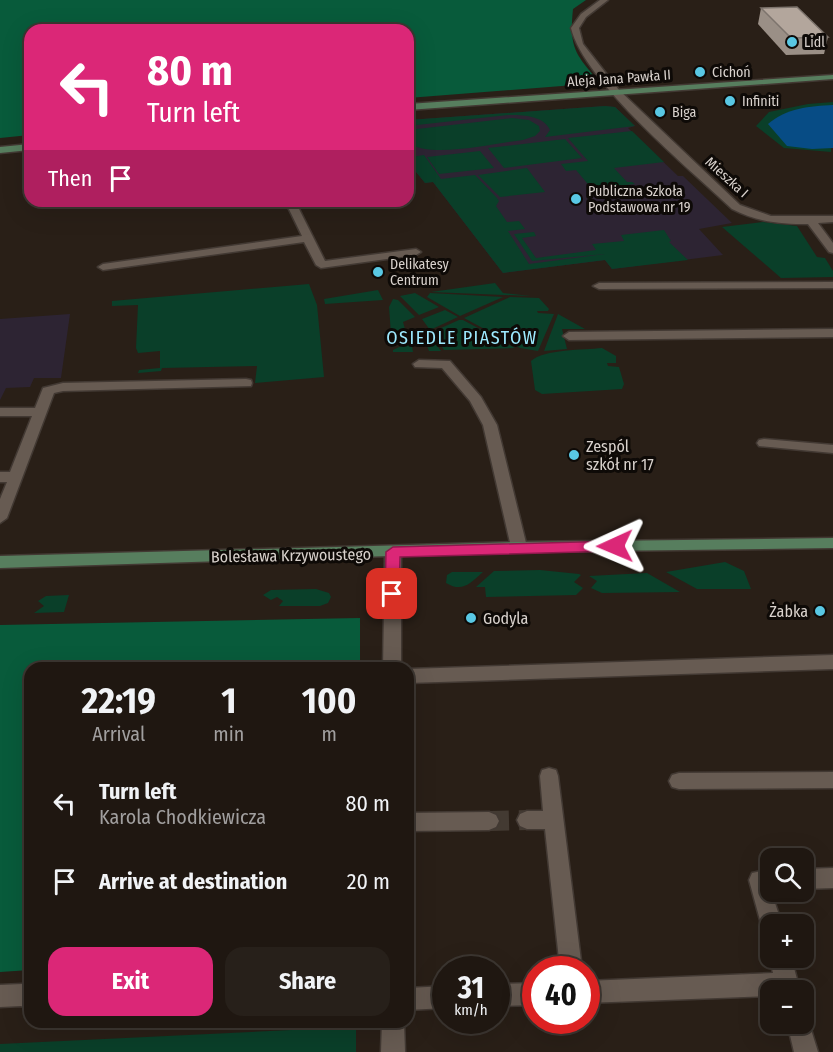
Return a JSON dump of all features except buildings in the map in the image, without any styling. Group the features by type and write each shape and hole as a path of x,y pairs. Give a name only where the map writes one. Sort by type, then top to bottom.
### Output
{"main road":[{"name":"Aleja Jana Pawła II","path":"414,107 833,76"},
{"path":"0,150 24,148"},
{"name":"Bolesława Krzywoustego","path":"0,562 519,547 833,543"}],"street":[{"name":"Mieszka I","path":"605,0 578,22 575,28 576,40 585,57 615,92 736,207 762,219 780,221 833,219"},
{"path":"293,207 321,265 416,252"},
{"path":"811,220 833,250"},
{"path":"103,267 308,238"},
{"path":"599,286 833,285"},
{"path":"569,336 833,333"},
{"path":"419,364 446,364 476,400 490,425 519,547"},
{"path":"0,518 48,391 63,387 246,383"},
{"path":"0,412 41,412"},
{"path":"764,443 833,449"},
{"path":"0,477 16,477"},
{"path":"392,662 393,552"},
{"path":"414,676 833,662"},
{"path":"549,776 570,956"},
{"path":"680,781 833,780"},
{"path":"526,820 554,820"},
{"path":"414,822 489,821"},
{"path":"814,879 833,878"},
{"path":"600,992 760,988"},
{"path":"0,996 24,996"},
{"path":"414,999 432,998"},
{"path":"393,1028 393,1052"},
{"path":"801,1034 806,1052"}],"shaded area":[{"name":"Publiczna Szkoła Podstawowa nr 19","path":"615,107 635,126 628,128 732,223 699,229 723,255 612,269 605,260 503,273 433,182 425,183 414,169 414,120"},
{"path":"70,314 61,378 34,378 30,387 6,388 0,400 0,319"}],"green space":[{"path":"0,0 586,0 573,9 573,42 579,57 600,83 414,98 414,24 24,24 24,136 0,138"},
{"path":"833,102 831,152 784,148 756,126 769,112 808,104"},
{"path":"605,106 615,107 635,126 545,137 550,130 547,125 532,117 519,115 414,125 414,120"},
{"path":"512,118 529,120 539,126 540,131 535,136 523,140 464,149 432,150 414,146 414,131"},
{"path":"632,131 664,162 614,168 627,182 635,184 592,189 576,170 566,171 561,164 588,161 568,138"},
{"path":"565,139 582,158 504,168 488,148"},
{"path":"480,151 494,168 439,174 427,157"},
{"path":"424,155 441,179 475,175 497,198 499,201 496,206 507,222 519,221 525,229 508,231 529,264 605,254 532,261 514,234 534,232 536,236 522,238 536,258 596,250 592,244 624,241 621,235 664,230 671,241 669,242 688,260 612,269 605,260 503,273 433,182 425,183 414,169 414,157"},
{"path":"527,168 545,192 500,197 478,175"},
{"path":"763,222 797,226 817,257 825,258 833,271 833,277 781,278 722,227"},
{"path":"495,283 503,293 531,296 431,292"},
{"path":"309,284 317,305 324,377 255,383 257,366 162,368 161,371 138,373 139,370 160,368 160,351 138,353 136,348 138,305 112,306 112,301"},
{"path":"378,290 383,300 325,304 324,299"},
{"path":"415,293 439,307 419,315 400,296"},
{"path":"430,293 503,297 460,316 427,297"},
{"path":"510,297 539,298 549,309 548,311 537,311 538,313 554,314 538,351 520,348 464,318"},
{"path":"393,299 398,300 415,317 403,322 408,340 392,347 389,307"},
{"path":"445,310 458,317 430,330 422,319"},
{"path":"558,314 585,329 562,329 567,349 544,351"},
{"path":"459,320 515,348 444,350 432,332"},
{"path":"428,333 441,351 429,351 427,346 412,346 413,352 393,352 393,350"},
{"path":"602,348 616,356 616,363 607,363 608,366 619,367 624,384 622,389 542,394 535,390 531,361 537,357 554,352"},
{"path":"725,562 744,571 751,589 697,589 666,572"},
{"path":"540,570 579,574 581,575 574,582 583,588 576,595 486,597 485,587 476,587 494,571"},
{"path":"452,572 483,572 466,585 457,587 446,583 447,575"},
{"path":"647,573 680,592 602,593 591,588 597,581 589,576"},
{"path":"316,589 329,593 331,597 328,603 320,606 279,606 283,601 277,597 271,600 263,595 271,590"},
{"path":"69,595 64,612 34,613 44,606 38,601 46,596"},
{"path":"360,618 360,662 24,662 24,970 0,972 0,625"},
{"path":"356,1028 356,1052 0,1052 0,1044"}],"water":[{"path":"833,105 833,148 812,149 787,146 768,124 790,111"}],"tunnel":[{"path":"489,821 527,820"}],"place":[{"name":"Lidl","path":"792,42"},
{"name":"Cichoń","path":"700,72"},
{"name":"Infiniti","path":"730,101"},
{"name":"Biga","path":"660,112"},
{"name":"Publiczna Szkoła Podstawowa nr 19","path":"576,199"},
{"name":"Delikatesy Centrum","path":"378,272"},
{"name":"Zespól szkół nr 17","path":"574,455"},
{"name":"Żabka","path":"820,611"},
{"name":"Godyla","path":"471,618"}],"district":[{"name":"OSIEDLE PIASTÓW","path":"462,338"}],"route":[{"path":"392,594 393,552 615,546"}]}
